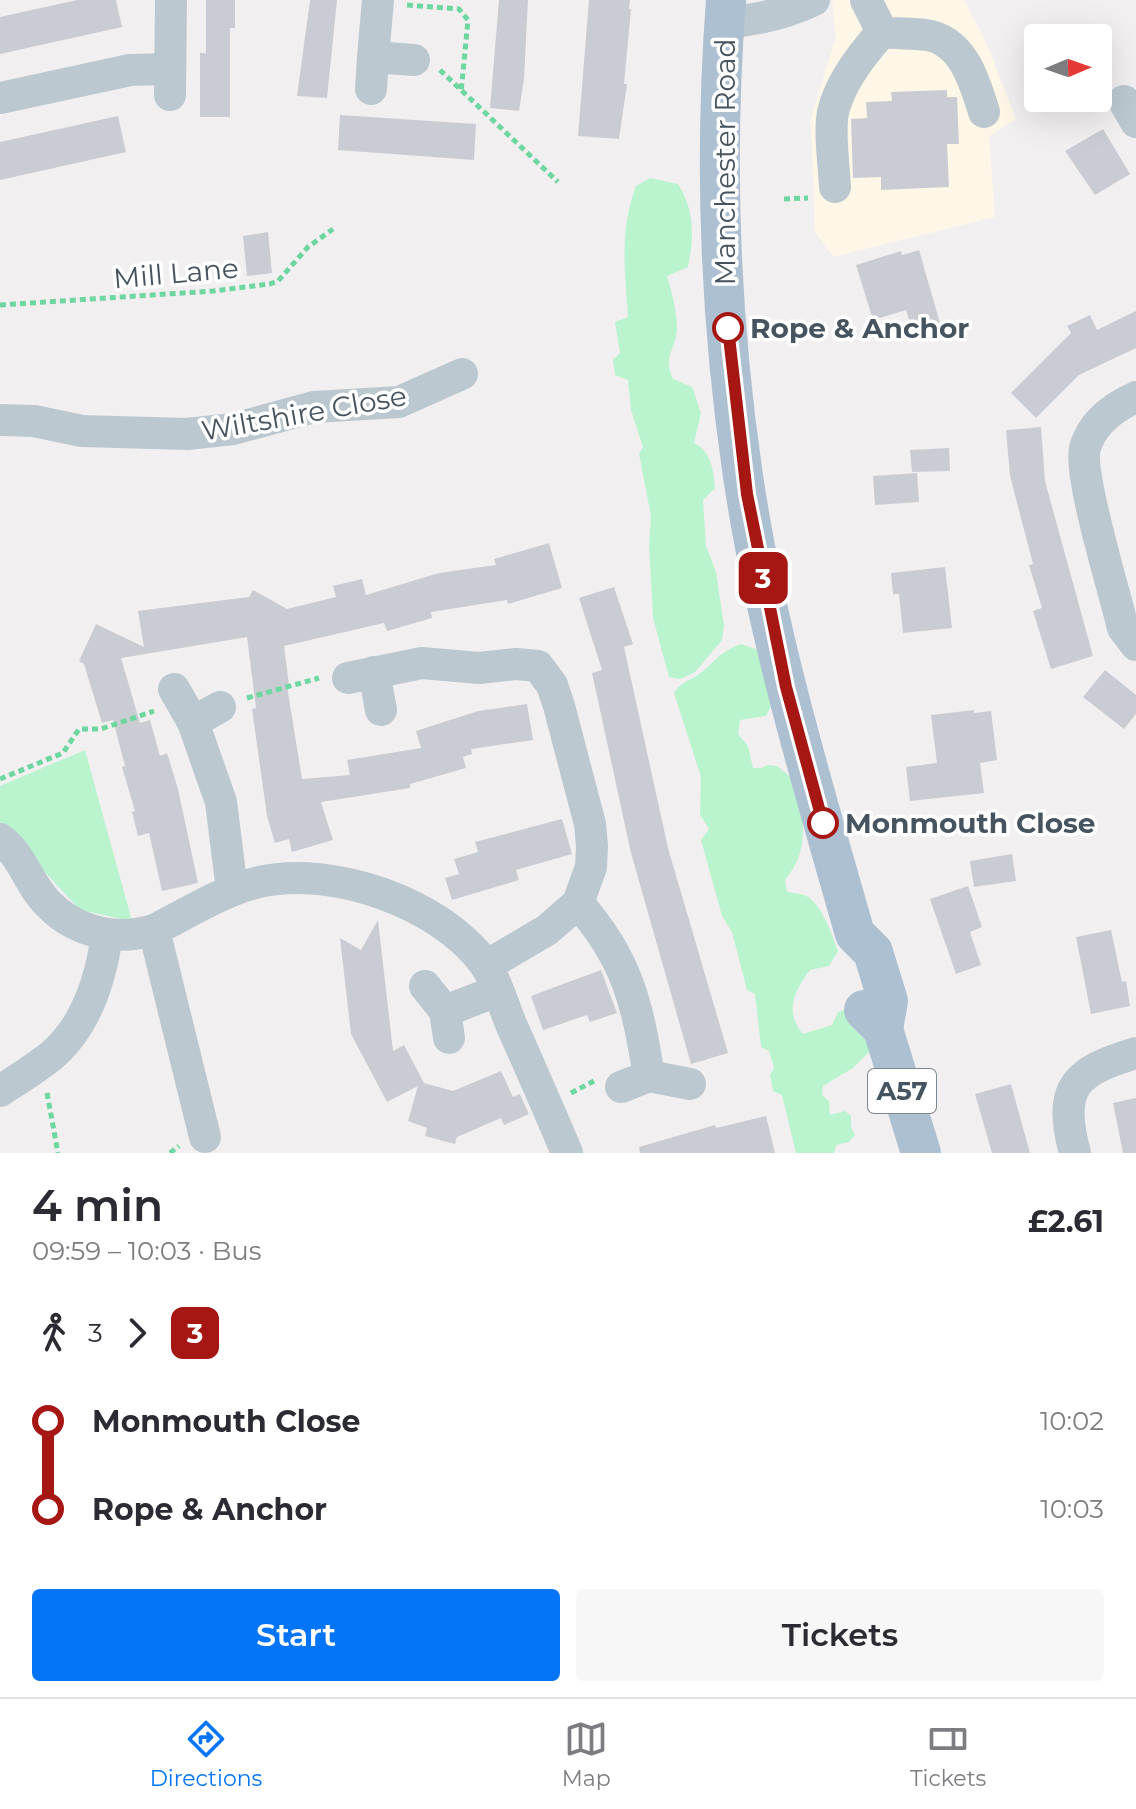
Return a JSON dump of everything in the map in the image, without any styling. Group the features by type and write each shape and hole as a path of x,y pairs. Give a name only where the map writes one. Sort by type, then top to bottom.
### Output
{"main road":[{"name":"Manchester Road","path":"725,11 721,162 725,298 743,477 786,687 855,934 849,959 863,1009 883,1029 921,1153"}],"street":[{"path":"0,98 130,70 170,82 171,0"},
{"path":"725,11 753,20 814,0"},
{"path":"866,0 882,32"},
{"path":"371,89 373,57 386,2"},
{"path":"882,32 905,36 926,35 955,50 973,75 984,112"},
{"path":"835,187 833,114 840,94 862,54 882,32"},
{"path":"373,57 424,61"},
{"name":"Wiltshire Close","path":"0,420 34,421 82,431 187,434 233,429 314,407 399,402 467,372"},
{"path":"1136,397 1120,405 1097,424 1085,448 1085,476 1123,628 1136,645"},
{"path":"381,710 361,675 422,663 479,668 516,664 538,666 552,685 559,706 590,824 591,867 578,903 492,978 447,1024 425,986"},
{"path":"192,706 221,802 232,890"},
{"path":"0,839 15,853 39,893 54,909 88,931 107,935 141,934 154,930 232,890 285,878 332,881 367,889 434,918 453,931 492,978 567,1153"},
{"path":"578,903 601,930 626,973 642,1033 635,1081 690,1084"},
{"path":"154,930 205,1137"},
{"path":"0,1091 38,1066 72,1033 95,990 107,935"},
{"path":"1075,1153 1068,1115 1073,1090 1083,1075 1095,1067 1136,1053"}],"path":[{"path":"386,2 459,9 468,20 461,93"},
{"path":"424,61 558,182"},
{"name":"Mill Lane","path":"0,305 213,291 270,284 278,281 308,247 333,229"},
{"path":"0,779 63,753 79,729 101,729 325,676 361,675"},
{"path":"38,1066 45,1085 58,1153"},
{"path":"547,1106 605,1075 635,1081"}],"shaded area":[{"path":"832,0 964,0 985,40 1016,119 989,136 995,217 833,257 815,232 811,118 836,37"}],"green space":[{"path":"650,178 678,184 690,214 692,235 688,267 667,276 677,329 669,364 673,379 692,387 701,413 694,443 708,456 714,475 715,488 703,500 706,546 716,572 724,626 722,640 695,672 680,679 669,677 653,618 649,545 651,516 639,454 643,447 631,410 628,380 615,375 613,360 620,353 615,322 628,317 624,251 627,219 636,186"},
{"path":"741,644 761,651 773,702 766,716 740,720 738,734 748,746 753,768 777,766 796,781 803,833 799,856 785,880 787,892 804,895 817,905 838,951 829,966 810,970 804,978 793,1002 794,1018 803,1034 832,1025 838,1012 854,1008 870,1051 853,1068 823,1086 822,1095 829,1101 830,1115 845,1111 851,1116 855,1135 849,1142 836,1145 834,1153 796,1153 782,1095 773,1091 770,1075 774,1068 769,1051 761,1047 755,994 747,990 732,932 722,916 701,840 709,829 700,815 701,777 674,693 722,654"},
{"path":"85,750 132,921 80,910 0,824 0,786"}],"building":[{"path":"77,0 116,0 122,27 0,54 0,17"},
{"path":"206,0 235,0 235,28 230,28 230,117 200,117 200,53 206,53"},
{"path":"310,0 337,0 327,98 297,96"},
{"path":"499,0 528,0 519,111 490,108"},
{"path":"589,0 630,0 624,84 627,84 619,139 578,136"},
{"path":"947,90 947,97 957,97 959,144 947,144 949,187 881,190 881,177 853,178 851,119 867,118 866,102 892,101 891,92"},
{"path":"340,115 476,124 474,160 338,150"},
{"path":"118,116 126,152 0,180 0,142"},
{"path":"1103,129 1130,174 1095,195 1065,151"},
{"path":"268,232 272,273 247,276 243,236"},
{"path":"919,250 942,330 915,339 906,310 873,320 856,265 901,251 902,255"},
{"path":"1136,311 1136,348 1079,375 1036,418 1011,393 1071,333 1067,326 1090,315 1097,330"},
{"path":"1041,427 1045,481 1093,656 1051,669 1033,611 1042,608 1029,565 1033,564 1010,476 1006,430"},
{"path":"949,448 950,471 912,472 910,450"},
{"path":"917,473 919,502 875,505 873,476"},
{"path":"549,543 562,588 508,604 507,600 431,612 432,618 387,631 384,623 284,646 302,779 350,775 347,760 421,748 416,731 478,711 527,704 533,740 471,749 472,754 463,757 466,768 410,784 410,788 321,802 333,840 292,852 289,839 275,843 267,816 252,709 256,708 247,637 121,658 140,723 150,720 160,756 167,753 198,883 162,891 149,833 138,836 113,720 102,723 84,664 79,661 96,624 144,647 138,611 249,597 253,590 287,609 336,597 333,586 362,579 366,595 439,573 496,565 494,559"},
{"path":"945,567 952,628 903,633 899,594 893,594 891,573"},
{"path":"614,587 633,644 624,647 668,848 728,1053 691,1064 631,853 592,673 602,670 579,598"},
{"path":"1105,670 1136,695 1136,714 1124,729 1083,697"},
{"path":"974,710 974,713 991,711 997,760 980,763 984,793 910,801 906,767 937,763 931,715"},
{"path":"562,819 572,854 516,870 519,880 452,900 445,878 459,874 454,859 478,852 475,842"},
{"path":"1012,854 1016,881 974,887 970,861"},
{"path":"968,886 982,927 970,932 981,965 956,974 930,899"},
{"path":"378,920 393,1051 404,1045 424,1083 453,1091 501,1071 513,1097 520,1094 529,1114 504,1125 501,1118 457,1137 455,1144 425,1136 427,1128 408,1121 418,1086 387,1102 351,1034 340,938 361,950"},
{"path":"1111,930 1130,1006 1091,1014 1076,937"},
{"path":"601,970 617,1013 590,1022 587,1015 543,1030 531,996"},
{"path":"1011,1084 1030,1153 992,1153 975,1094"},
{"path":"1136,1098 1136,1153 1123,1153 1113,1103"},
{"path":"766,1116 775,1153 640,1153 639,1147 715,1125 716,1128"}],"bus line":[{"name":"3","path":"728,328 743,477 786,687 823,823"}],"place":[{"name":"Rope & Anchor","path":"728,328"},
{"name":"Monmouth Close","path":"823,823"}]}
